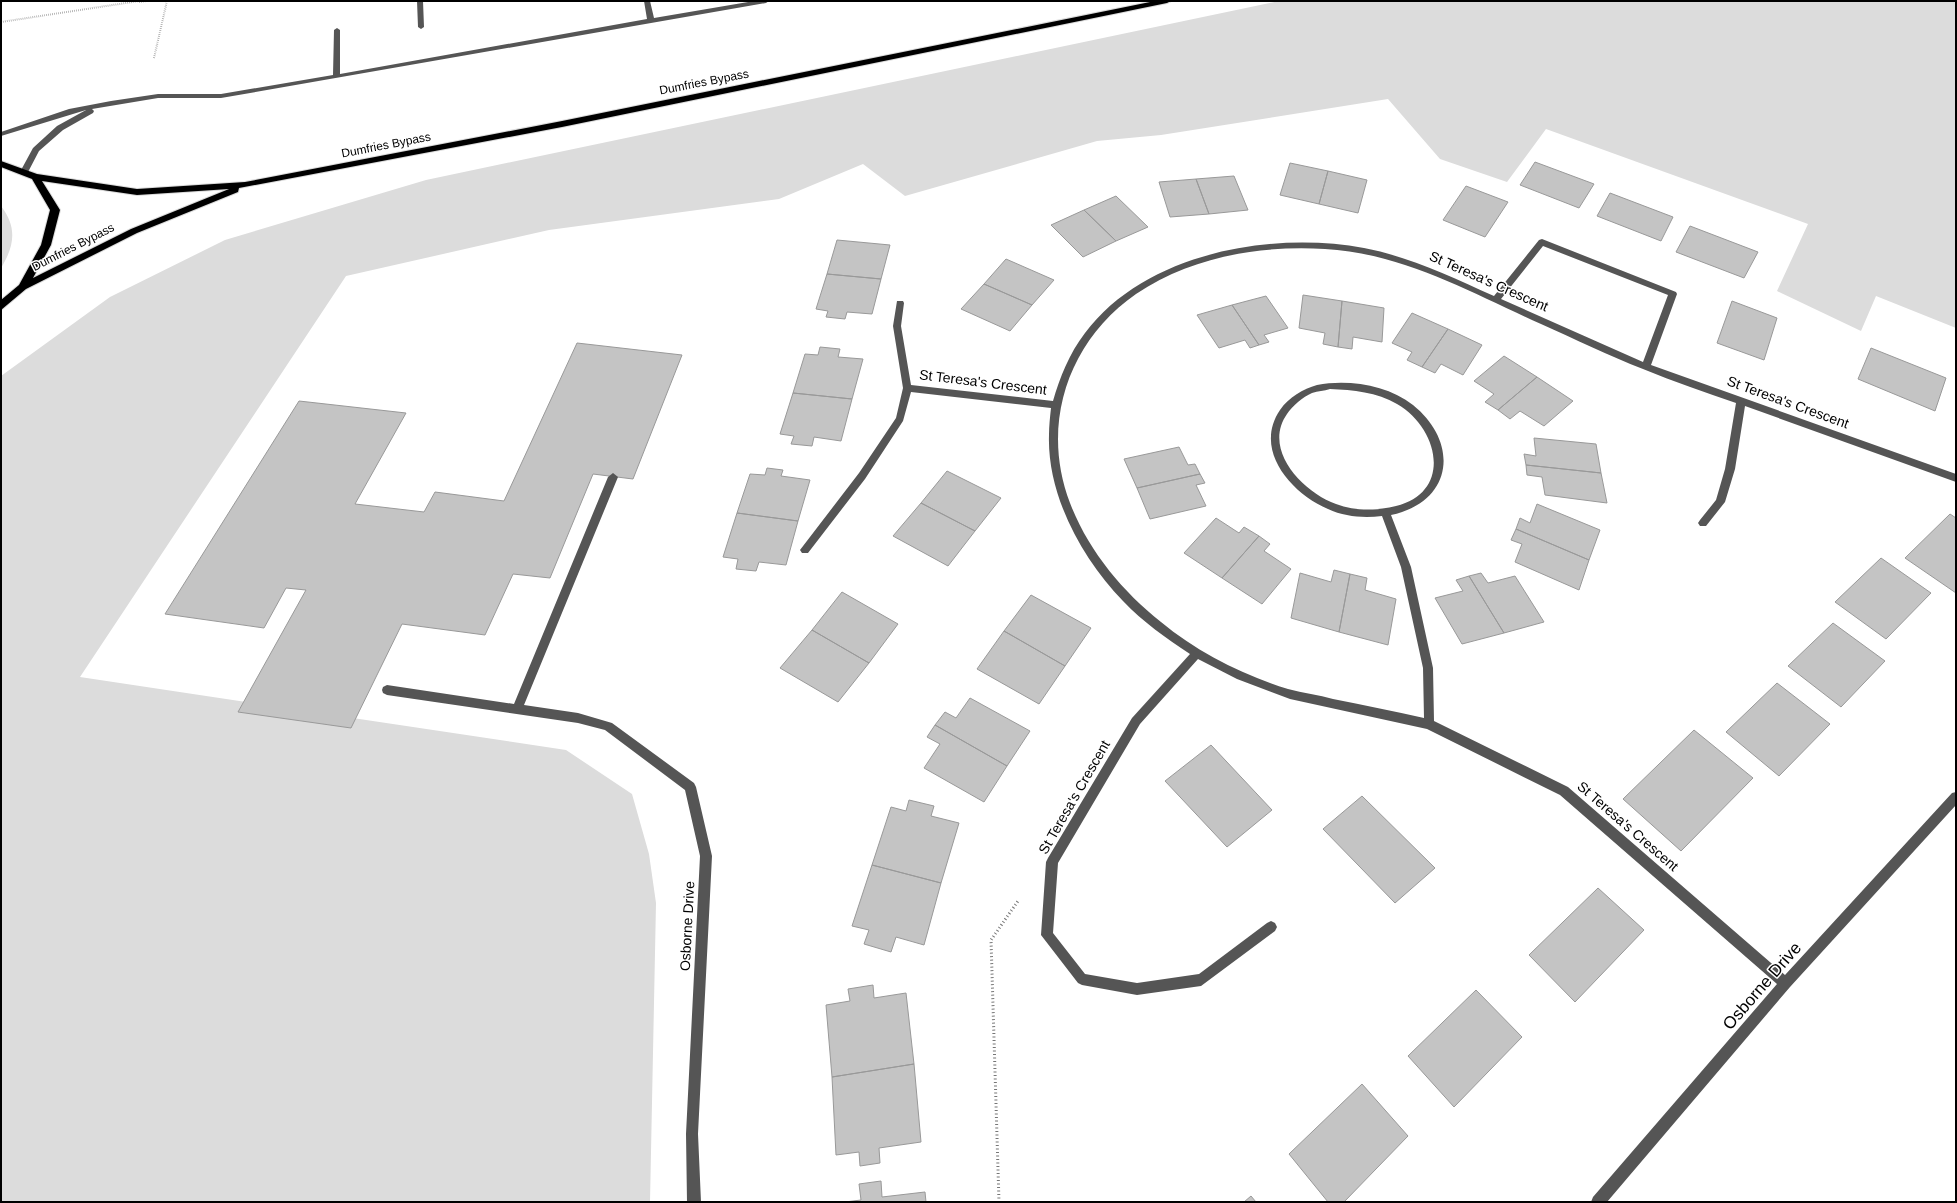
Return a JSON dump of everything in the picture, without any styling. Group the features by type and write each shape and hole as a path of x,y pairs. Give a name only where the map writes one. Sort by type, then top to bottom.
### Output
{"highway":[{"name":"Dumfries Bypass","path":"1,164 35,177 137,192 245,185 562,124 1167,1"},
{"path":"1,306 23,287 46,245 56,210 35,177"},
{"name":"Dumfries Bypass","path":"23,287 134,231 245,185"}],"street":[{"path":"420,1 421,27"},
{"path":"647,1 651,20"},
{"path":"1,134 72,111 110,103 158,96 221,96 766,1"},
{"path":"336,77 337,30"},
{"path":"24,172 36,150 60,128 78,116 110,103"},
{"path":"1496,299 1542,242 1673,294 1646,367"},
{"name":"St Teresa's Crescent","path":"1786,983 1564,791 1429,724 1290,694 1241,676 1196,653 1159,627 1126,598 1100,566 1079,534 1064,501 1056,468 1053,436 1056,405 1063,380 1074,357 1088,335 1108,313 1132,293 1159,277 1189,264 1222,254 1256,248 1291,245 1328,246 1364,251 1416,264 1646,367 1956,478"},
{"path":"805,550 862,476 900,419 907,388 897,326 900,303"},
{"path":"1330,386 1358,386 1385,394 1410,408 1429,426 1439,448 1440,470 1430,490 1411,506 1385,513 1358,513 1332,506 1308,494 1289,476 1277,457 1274,437 1278,418 1290,403 1308,392 1330,386"},
{"name":"St Teresa's Crescent","path":"907,388 1056,405"},
{"path":"1703,522 1720,502 1730,469 1741,402"},
{"path":"517,709 613,477"},
{"path":"1385,513 1406,567 1428,668 1429,724"},
{"name":"St Teresa's Crescent","path":"1196,653 1136,721 1052,862 1047,935 1082,979 1137,989 1201,980 1271,928"},
{"name":"Osborne Drive","path":"387,690 578,718 608,726 690,787 706,856 692,1134 694,1202"},
{"name":"Osborne Drive","path":"1598,1202 1786,983 1956,797"}],"path":[{"path":"1,22 146,1"},
{"path":"154,58 167,1"},
{"path":"1000,1202 991,940 1018,901 1052,862"}],"shaded area":[{"path":"1279,1 1956,1 1956,328 1876,296 1861,331 1777,291 1808,224 1546,129 1507,182 1440,159 1388,99 1161,135 1097,141 905,196 863,164 779,199 549,230 346,276 80,677 566,750 632,794 649,854 656,903 650,1202 1,1202 1,376 110,297 225,240 426,180"},
{"path":"1,206 10,221 12,236 9,252 1,268"}],"building":[{"path":"1535,162 1594,184 1579,208 1520,185"},
{"path":"1290,163 1328,171 1319,204 1280,195"},
{"path":"1328,171 1367,180 1358,213 1319,204"},
{"path":"1234,176 1248,210 1209,214 1196,179"},
{"path":"1196,179 1209,214 1170,217 1159,182"},
{"path":"1466,186 1508,202 1485,237 1443,220"},
{"path":"1610,193 1673,217 1661,241 1597,216"},
{"path":"1116,196 1148,227 1116,241 1084,210"},
{"path":"1084,210 1116,241 1083,257 1051,225"},
{"path":"1690,226 1758,252 1744,278 1676,252"},
{"path":"837,240 890,245 881,279 827,274"},
{"path":"1006,259 1054,280 1032,305 984,284"},
{"path":"827,274 881,279 872,314 847,312 845,319 826,317 828,311 816,309"},
{"path":"984,284 1032,305 1010,331 961,309"},
{"path":"1303,295 1342,301 1338,347 1323,344 1325,333 1299,328"},
{"path":"1266,296 1288,328 1264,335 1269,342 1259,345 1232,305"},
{"path":"1342,301 1384,308 1382,342 1353,337 1352,349 1338,347"},
{"path":"1732,301 1777,318 1764,360 1717,343"},
{"path":"1232,305 1259,345 1250,348 1245,340 1219,348 1197,315"},
{"path":"1412,313 1448,329 1422,367 1407,360 1412,352 1392,343"},
{"path":"1448,329 1482,345 1463,375 1441,364 1435,373 1422,367"},
{"path":"577,343 682,355 633,479 593,474 550,578 513,574 485,635 402,624 351,728 238,712 306,590 286,588 264,628 165,614 299,401 406,413 355,504 424,512 435,492 504,501"},
{"path":"820,347 840,349 838,357 863,359 852,399 793,393 805,354 818,355"},
{"path":"1871,348 1946,378 1935,411 1858,379"},
{"path":"1504,356 1537,377 1498,410 1485,402 1494,394 1474,381"},
{"path":"1537,377 1573,401 1544,426 1520,411 1510,419 1498,410"},
{"path":"793,393 852,399 841,441 814,437 812,446 791,444 794,436 780,434"},
{"path":"1534,438 1596,444 1601,473 1526,465 1524,454 1536,456"},
{"path":"1179,447 1188,465 1195,464 1200,474 1137,488 1124,459"},
{"path":"1526,465 1601,473 1607,503 1545,495 1542,477 1527,475"},
{"path":"767,468 783,470 781,476 810,480 798,521 737,513 750,474 765,475"},
{"path":"947,471 1001,498 975,531 921,503"},
{"path":"1200,474 1205,483 1196,485 1206,506 1150,519 1137,488"},
{"path":"921,503 975,531 948,566 893,536"},
{"path":"1537,504 1600,530 1589,560 1516,529 1520,518 1530,523"},
{"path":"737,513 798,521 786,565 759,562 756,571 736,569 738,559 723,557"},
{"path":"1950,514 1956,518 1956,593 1905,558"},
{"path":"1216,518 1239,533 1244,527 1259,536 1222,578 1184,553"},
{"path":"1516,529 1589,560 1579,590 1515,562 1522,544 1511,540"},
{"path":"1259,536 1270,544 1264,551 1291,569 1262,604 1222,578"},
{"path":"1881,558 1931,593 1886,639 1835,602"},
{"path":"1334,570 1350,574 1339,632 1291,618 1300,573 1331,582"},
{"path":"1481,573 1488,583 1515,576 1544,622 1504,633 1469,576"},
{"path":"1350,574 1367,578 1365,590 1396,599 1388,645 1339,632"},
{"path":"1469,576 1504,633 1462,644 1435,598 1463,591 1456,580"},
{"path":"842,592 898,624 869,663 812,630"},
{"path":"1031,595 1091,628 1065,666 1004,631"},
{"path":"1833,623 1885,661 1841,707 1788,666"},
{"path":"812,630 869,663 838,702 780,668"},
{"path":"1004,631 1065,666 1039,704 977,669"},
{"path":"1777,683 1830,724 1779,776 1726,732"},
{"path":"970,698 1030,731 1007,766 935,725 945,712 956,718"},
{"path":"935,725 1007,766 984,802 924,768 940,744 927,737"},
{"path":"1694,730 1753,778 1681,851 1623,799"},
{"path":"1211,745 1272,810 1227,847 1165,781"},
{"path":"1362,796 1435,868 1395,903 1323,829"},
{"path":"909,800 934,806 931,816 959,823 941,883 872,865 891,807 906,811"},
{"path":"872,865 941,883 924,945 896,937 891,952 864,944 869,930 852,926"},
{"path":"1598,888 1644,930 1575,1002 1529,955"},
{"path":"873,985 874,998 906,993 914,1064 832,1077 826,1005 850,1001 848,989"},
{"path":"1476,990 1522,1037 1454,1107 1408,1056"},
{"path":"914,1064 921,1142 879,1148 880,1163 860,1166 859,1152 836,1155 832,1077"},
{"path":"1362,1084 1408,1136 1344,1202 1328,1202 1289,1154"},
{"path":"881,1181 882,1197 925,1192 926,1202 845,1202 861,1200 859,1184"},
{"path":"1251,1196 1256,1202 1244,1202"}]}
